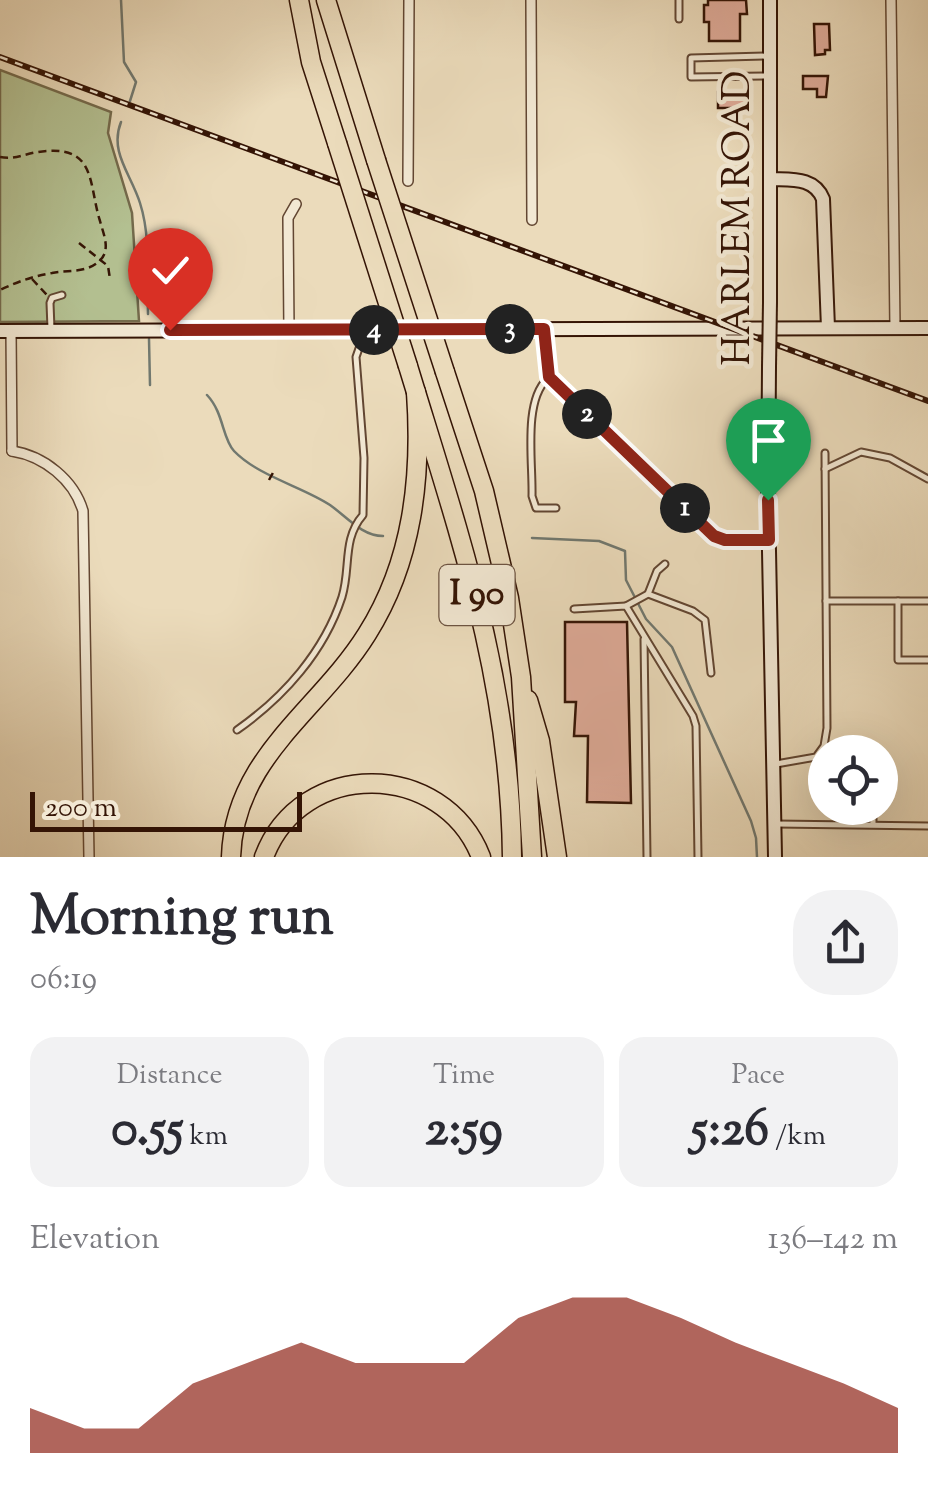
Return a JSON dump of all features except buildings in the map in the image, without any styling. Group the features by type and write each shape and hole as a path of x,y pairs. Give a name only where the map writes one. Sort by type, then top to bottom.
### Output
{"highway":[{"name":"I 90","path":"299,0 311,62 456,516 484,621 511,804 512,857"},
{"name":"I 90","path":"326,0 484,491 509,598 522,677 532,857"},
{"path":"231,857 234,823 258,766 346,664 381,610 393,582 412,523 418,448 416,392"},
{"path":"522,677 540,740 557,857"},
{"path":"264,857 271,838 289,816 310,800 330,790 382,783 409,788 437,802 464,829 481,857"}],"main road":[{"name":"HARLEM ROAD","path":"770,0 769,540 775,857"},
{"path":"771,179 812,183 823,199 828,328"},
{"path":"5,331 928,328"},
{"path":"544,329 549,377 714,536 725,540 769,540"}],"street":[{"path":"408,0 408,181"},
{"path":"532,0 532,220"},
{"path":"891,0 895,328"},
{"path":"289,330 288,218 296,204"},
{"path":"5,331 12,451"},
{"path":"0,454 12,451 54,470 75,490 84,512 89,857"}],"lane":[{"path":"678,19 679,0"},
{"path":"770,56 690,58 691,77 770,76"},
{"path":"51,330 50,303 52,298 62,295"},
{"path":"238,730 258,716 310,663 342,596 351,529 362,516 364,458 356,357 365,330"},
{"path":"549,377 539,386 533,402 532,496 536,508 556,508"},
{"path":"825,470 862,452 890,458 928,480"},
{"path":"773,764 816,757 824,746 825,453"},
{"path":"574,609 626,606 648,594 657,571 665,564"},
{"path":"648,594 693,611 705,620 711,673"},
{"path":"826,601 928,601"},
{"path":"898,601 898,660 928,660"},
{"path":"626,606 696,726 698,857"},
{"path":"644,636 647,857"},
{"path":"774,824 808,824"},
{"path":"873,825 928,826"}],"path":[{"path":"0,157 57,151 71,154 84,164 93,179 106,237 100,261 80,270 31,278 0,290"},
{"path":"79,243 111,272 110,279"},
{"path":"31,278 52,298"},
{"path":"270,480 274,469"}],"green space":[{"path":"0,70 111,112 108,133 132,213 139,321 0,322"}],"waterway":[{"path":"121,0 124,62 136,82 130,101"},
{"path":"121,122 119,153 140,203 146,230 148,314"},
{"path":"149,339 150,385"},
{"path":"207,395 230,446 244,460 330,505 361,529 383,536"},
{"path":"532,538 599,541 625,551 626,580 646,619 672,647 751,821 757,857"}],"railway":[{"path":"0,57 928,401"}],"route":[{"path":"170,330 544,329 549,377 714,536 725,540 769,540 768,500"}]}
